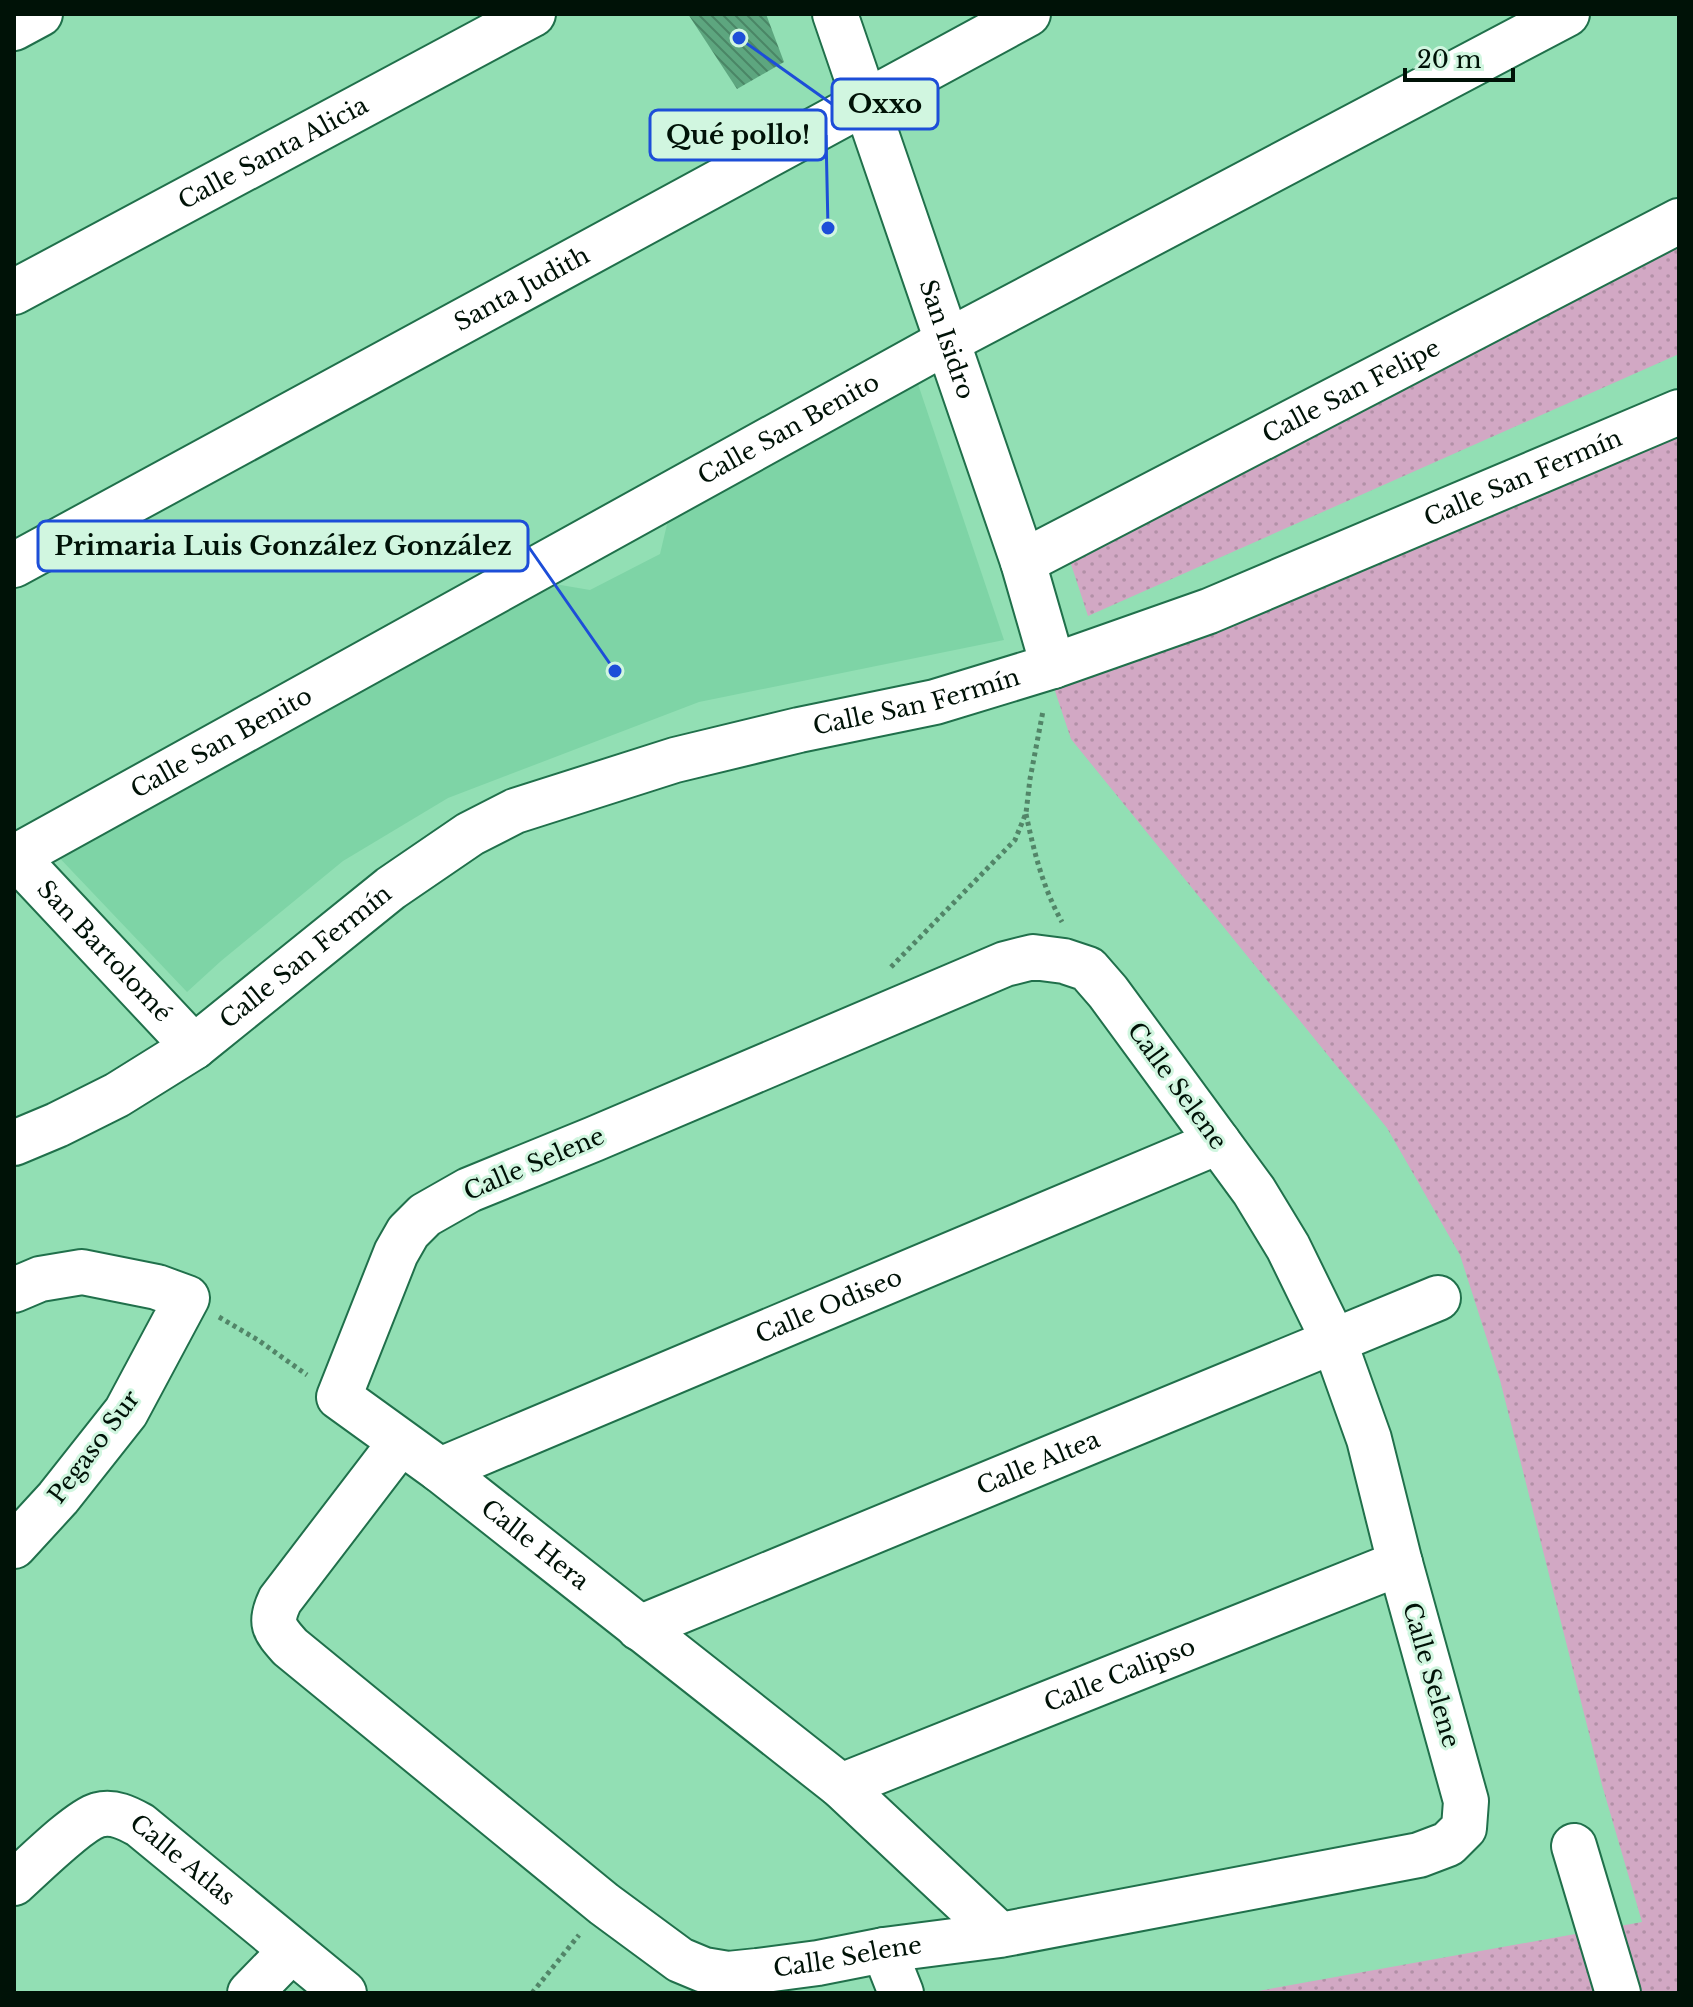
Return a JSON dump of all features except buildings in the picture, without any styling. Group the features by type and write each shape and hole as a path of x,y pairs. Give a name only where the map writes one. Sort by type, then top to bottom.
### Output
{"street":[{"path":"14,28 40,14"},
{"name":"Calle Santa Alicia","path":"14,292 533,14"},
{"name":"San Isidro","path":"835,14 1023,562 1053,666"},
{"name":"Santa Judith","path":"14,565 1028,14"},
{"name":"Calle San Benito","path":"15,856 948,341 1567,14"},
{"name":"Calle San Felipe","path":"1023,562 1679,221"},
{"name":"Calle San Fermín","path":"14,1143 117,1095 194,1047 391,888 470,834 515,811 675,760 935,702 1053,666 1209,611 1679,412"},
{"name":"San Bartolomé","path":"15,856 194,1047"},
{"name":"Calle Selene","path":"339,1397 396,1253 408,1232 425,1215 444,1203 1005,964 1033,957 1064,961 1088,969 1254,1191 1288,1247 1334,1341 1369,1439 1466,1801 1464,1828 1448,1844 1419,1855 1000,1935 884,1950 824,1978 704,1970 680,1960 604,1904 290,1647 273,1624 273,1614 280,1600 400,1443"},
{"name":"Calle Odiseo","path":"440,1470 1218,1142"},
{"path":"14,1290 40,1279 82,1272 157,1287 187,1298"},
{"name":"Pegaso Sur","path":"14,1546 58,1498 126,1412 187,1298"},
{"name":"Calle Altea","path":"639,1628 1438,1298"},
{"name":"Calle Hera","path":"339,1397 440,1470 841,1786 1000,1935"},
{"name":"Calle Calipso","path":"841,1786 1400,1563"},
{"name":"Calle Atlas","path":"14,1883 82,1823 97,1815 115,1814 140,1825 344,1993"},
{"path":"1574,1846 1618,1993"},
{"path":"884,1950 901,1993"},
{"path":"250,1993 291,1951"}],"path":[{"path":"888,971 1015,840 1026,813 1053,666"},
{"path":"1026,813 1035,856 1053,906 1088,969"},
{"path":"187,1298 258,1340 339,1397"},
{"path":"532,1993 604,1904"}],"shaded area":[{"path":"1679,233 1679,354 1088,616 1069,558"},
{"path":"917,381 1004,640 699,702 448,798 343,861 187,992 52,850 543,582 590,590 660,554 669,516"},
{"path":"1679,421 1679,1993 1247,1993 1642,1922 1602,1785 1500,1380 1460,1255 1387,1128 1071,739 1052,682"}],"place":[{"name":"Oxxo","path":"739,38"},
{"name":"Qué pollo!","path":"828,228"},
{"name":"Primaria Luis González González","path":"615,671"}]}
